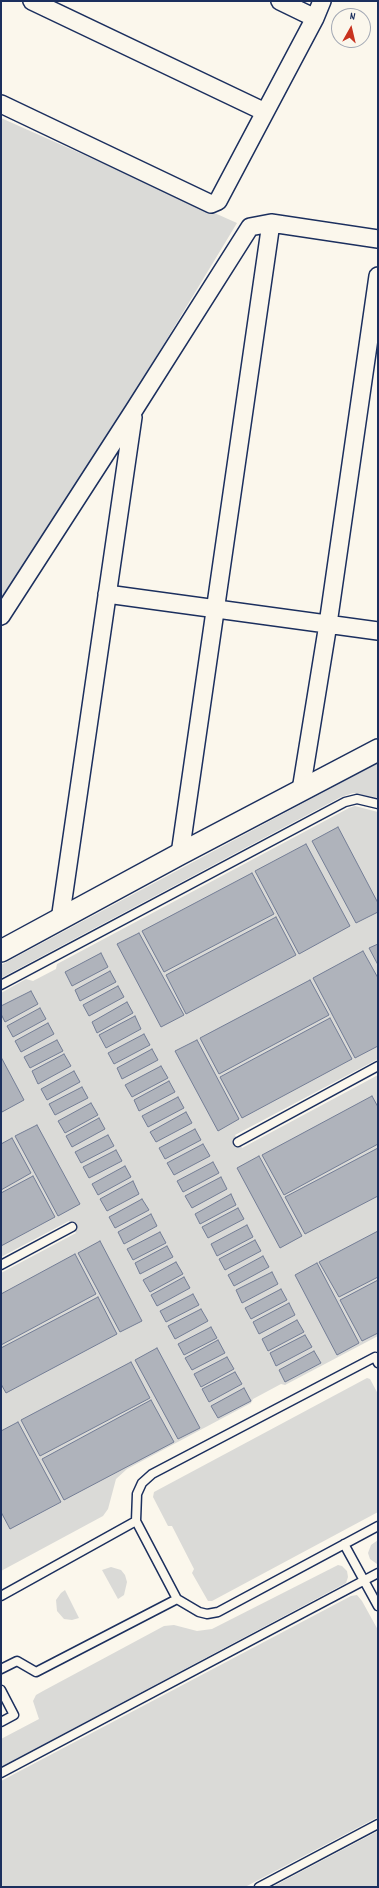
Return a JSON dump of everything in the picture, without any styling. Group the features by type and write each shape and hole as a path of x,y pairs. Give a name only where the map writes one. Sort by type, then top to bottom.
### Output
{"street":[{"path":"32,1 265,112"},
{"path":"280,1 315,18"},
{"path":"1,104 211,204 218,201 315,18 322,1"},
{"path":"1,616 250,227 271,223 378,239"},
{"path":"180,854 271,223"},
{"path":"301,790 328,624 378,276"},
{"path":"60,920 134,410"},
{"path":"107,594 378,631"},
{"path":"1,951 180,854 378,750"}],"lane":[{"path":"1,985 345,802 357,799 378,804"},
{"path":"238,1142 378,1066"},
{"path":"1,1265 72,1227"},
{"path":"377,1356 152,1474 142,1482 137,1494 136,1521 178,1599 199,1612 207,1614 218,1612 378,1526"},
{"path":"1,1596 136,1521"},
{"path":"344,1544 378,1606"},
{"path":"1,1773 378,1573"},
{"path":"1,1669 16,1661 36,1672 178,1599"},
{"path":"1,1690 14,1715 1,1722"},
{"path":"259,1887 378,1824"}],"shaded area":[{"path":"1,118 237,223 95,458 1,603"},
{"path":"378,763 378,798 353,793 341,797 1,978 1,965"},
{"path":"355,806 378,812 378,1059 235,1135 242,1148 378,1075 378,1336 285,1385 281,1384 253,1399 251,1403 127,1469 116,1479 108,1509 103,1516 1,1571 1,1273 76,1233 69,1221 1,1257 1,993 26,979 33,981 56,969 57,964"},
{"path":"338,827 378,903 378,912 356,923 312,841"},
{"path":"306,844 350,926 299,954 255,871"},
{"path":"252,873 274,914 164,972 142,931"},
{"path":"276,917 296,955 186,1014 166,975"},
{"path":"139,933 184,1015 161,1027 117,944"},
{"path":"378,944 378,965 369,948"},
{"path":"363,951 378,978 378,1046 355,1058 313,978"},
{"path":"101,953 108,967 72,986 65,972"},
{"path":"110,971 116,982 80,1001 75,990"},
{"path":"310,980 329,1015 219,1074 200,1038"},
{"path":"118,986 124,997 89,1016 83,1005"},
{"path":"31,991 38,1004 5,1022 1,1014 1,1006"},
{"path":"127,1002 133,1013 97,1033 92,1022"},
{"path":"40,1008 46,1019 13,1037 7,1026"},
{"path":"135,1016 141,1029 106,1048 99,1035"},
{"path":"330,1018 352,1059 242,1118 220,1077"},
{"path":"48,1023 54,1034 21,1052 15,1041"},
{"path":"144,1034 150,1045 114,1064 108,1053"},
{"path":"57,1040 63,1051 30,1068 24,1057"},
{"path":"197,1040 239,1119 218,1131 175,1051"},
{"path":"152,1049 158,1060 122,1079 117,1068"},
{"path":"64,1054 71,1066 38,1084 32,1071"},
{"path":"1,1057 24,1100 2,1112 1,1110"},
{"path":"161,1066 168,1078 132,1097 125,1085"},
{"path":"74,1071 80,1082 47,1100 41,1089"},
{"path":"169,1081 175,1092 139,1111 134,1100"},
{"path":"82,1087 88,1098 55,1115 49,1104"},
{"path":"372,1096 378,1107 378,1144 284,1195 262,1155"},
{"path":"178,1097 184,1108 148,1127 142,1116"},
{"path":"91,1103 98,1115 65,1133 58,1121"},
{"path":"186,1112 192,1123 156,1142 150,1132"},
{"path":"99,1118 105,1129 72,1147 66,1136"},
{"path":"37,1125 80,1204 58,1216 15,1136"},
{"path":"195,1129 201,1140 165,1159 159,1148"},
{"path":"108,1135 114,1146 81,1163 75,1152"},
{"path":"12,1138 31,1173 1,1190 1,1144"},
{"path":"203,1144 210,1156 174,1175 167,1163"},
{"path":"378,1148 378,1196 305,1234 285,1197"},
{"path":"116,1150 122,1161 89,1178 83,1167"},
{"path":"259,1156 302,1236 280,1248 237,1168"},
{"path":"213,1162 219,1173 183,1192 177,1181"},
{"path":"125,1166 131,1177 98,1195 92,1184"},
{"path":"33,1176 55,1217 1,1246 1,1193"},
{"path":"221,1177 227,1189 192,1208 185,1196"},
{"path":"133,1181 139,1194 107,1211 100,1199"},
{"path":"231,1194 236,1205 200,1224 195,1214"},
{"path":"142,1199 149,1210 115,1228 109,1217"},
{"path":"238,1208 244,1219 208,1238 202,1227"},
{"path":"151,1214 157,1226 124,1244 118,1232"},
{"path":"247,1225 253,1237 217,1256 211,1244"},
{"path":"378,1231 378,1277 339,1297 319,1262"},
{"path":"160,1232 166,1243 133,1260 127,1249"},
{"path":"255,1240 261,1251 225,1270 219,1259"},
{"path":"100,1241 142,1321 120,1332 78,1253"},
{"path":"167,1246 173,1257 140,1274 135,1263"},
{"path":"75,1254 96,1294 1,1345 1,1294"},
{"path":"263,1256 269,1267 234,1286 228,1275"},
{"path":"176,1262 183,1274 150,1292 143,1280"},
{"path":"317,1263 359,1343 337,1355 295,1275"},
{"path":"272,1272 278,1284 242,1303 236,1290"},
{"path":"184,1277 190,1288 157,1306 151,1295"},
{"path":"378,1280 378,1333 362,1341 340,1300"},
{"path":"281,1289 287,1300 251,1319 245,1308"},
{"path":"193,1294 199,1305 166,1322 160,1311"},
{"path":"98,1297 117,1334 6,1393 1,1384 1,1348"},
{"path":"289,1303 295,1315 259,1334 253,1322"},
{"path":"201,1309 208,1321 175,1339 168,1326"},
{"path":"297,1320 304,1332 268,1351 262,1339"},
{"path":"211,1327 217,1338 184,1355 178,1344"},
{"path":"305,1335 312,1347 276,1366 270,1353"},
{"path":"218,1340 225,1353 192,1370 185,1358"},
{"path":"157,1348 200,1428 178,1439 135,1360"},
{"path":"314,1351 321,1363 285,1382 279,1370"},
{"path":"227,1357 234,1369 201,1387 194,1374"},
{"path":"131,1362 150,1398 40,1456 21,1420"},
{"path":"235,1372 242,1384 209,1402 202,1389"},
{"path":"367,1378 370,1379 378,1394 378,1512 212,1601 208,1601 192,1573 194,1569 172,1526 168,1526 153,1497 154,1492"},
{"path":"244,1388 251,1401 218,1418 211,1406"},
{"path":"151,1400 174,1442 64,1500 42,1459"},
{"path":"18,1422 61,1502 10,1529 1,1512 1,1431"},
{"path":"378,1540 377,1564 370,1559 368,1553 371,1545"},
{"path":"338,1565 342,1566 347,1571 348,1577 346,1583 1,1767 1,1739 39,1719 33,1701 36,1695 164,1626 174,1625 197,1631 212,1629"},
{"path":"111,1567 121,1570 125,1575 127,1582 124,1595 118,1599 102,1570"},
{"path":"65,1590 79,1618 72,1620 64,1619 57,1611 56,1600"},
{"path":"357,1595 362,1601 378,1630 378,1817 245,1887 3,1887 1,1883 1,1781 351,1596"},
{"path":"378,1831 378,1887 272,1887"}]}
